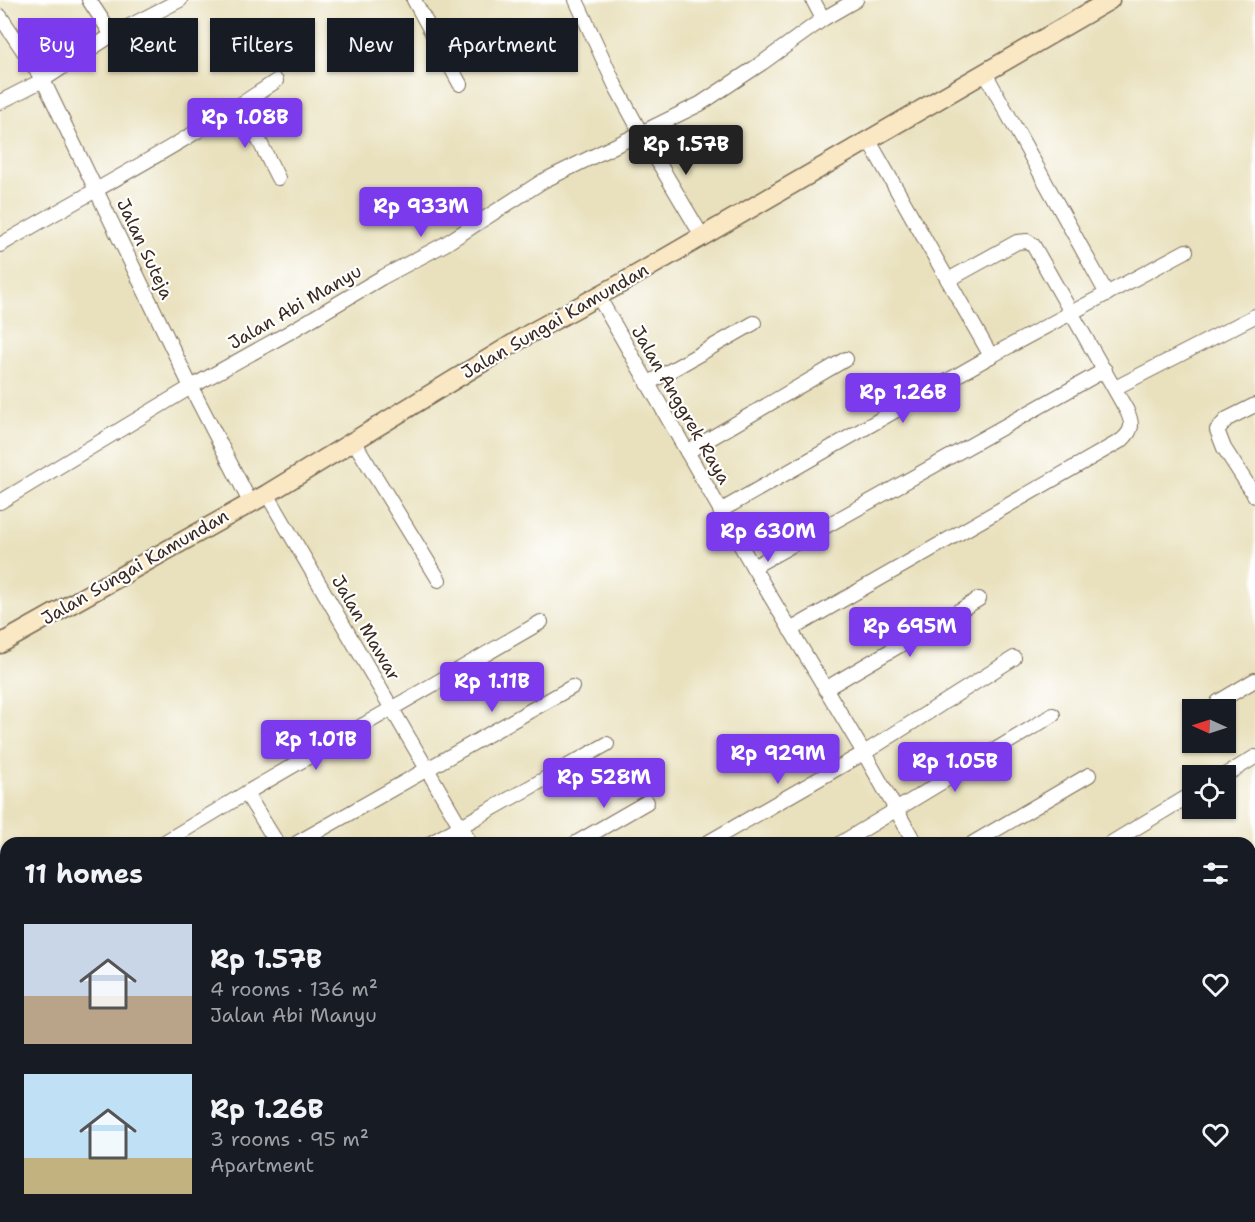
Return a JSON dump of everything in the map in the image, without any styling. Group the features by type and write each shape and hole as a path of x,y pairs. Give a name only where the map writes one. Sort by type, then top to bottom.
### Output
{"main road":[{"name":"Jalan Sungai Kamundan","path":"0,644 267,494 529,334 1110,0"}],"street":[{"path":"89,0 108,29"},
{"path":"145,18 180,0"},
{"path":"414,0 460,84"},
{"path":"576,0 615,85 702,236"},
{"path":"813,0 823,19"},
{"name":"Jalan Abi Manyu","path":"0,502 191,387 445,244 543,181 700,104 823,19 856,0"},
{"name":"Jalan Suteja","path":"0,16 43,80 191,387 250,502"},
{"path":"0,102 43,80 108,38"},
{"path":"985,73 1107,294"},
{"path":"0,245 96,188 186,139 276,81"},
{"path":"240,105 278,178"},
{"path":"868,139 991,356"},
{"path":"790,630 1122,440 1130,433 1132,423 1115,388 1033,245 1027,241 1017,242 948,280"},
{"path":"720,511 991,356 1186,250"},
{"name":"Jalan Anggrek Raya","path":"598,296 720,511 911,837"},
{"path":"1115,388 1255,316"},
{"path":"647,384 754,323"},
{"path":"687,452 846,359"},
{"path":"753,567 1105,370"},
{"path":"1255,405 1227,419 1217,430 1224,448 1255,496"},
{"path":"353,440 439,580"},
{"name":"Jalan Mawar","path":"267,494 466,837"},
{"path":"825,689 979,599"},
{"path":"173,837 541,622"},
{"path":"717,837 864,753 1014,658"},
{"path":"1223,699 1255,680"},
{"path":"307,837 572,687"},
{"path":"851,837 1053,715"},
{"path":"441,837 607,744"},
{"path":"1236,769 1255,757"},
{"path":"983,837 1089,775"},
{"path":"246,793 273,837"},
{"path":"1120,837 1182,800"},
{"path":"586,837 647,802"}]}
